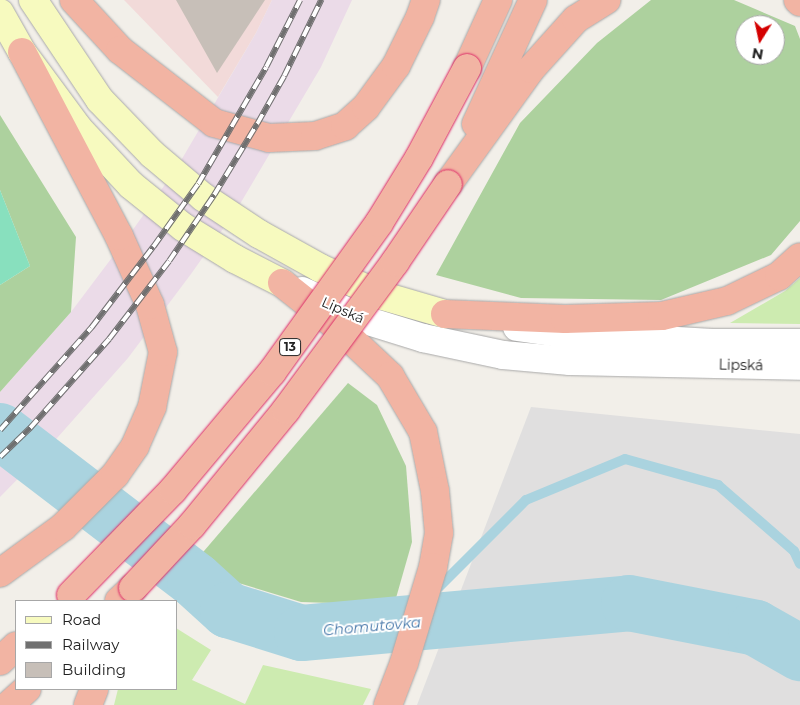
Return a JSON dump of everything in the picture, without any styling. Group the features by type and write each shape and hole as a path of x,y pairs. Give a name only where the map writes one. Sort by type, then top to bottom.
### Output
{"highway":[{"path":"74,0 120,50 214,123 269,138 315,136 345,126 366,107 396,66 426,0"},
{"name":"13","path":"68,598 173,490 272,372 379,223 419,158 467,68 498,0"},
{"name":"13","path":"127,597 192,525 286,410 395,262 448,184 534,0"},
{"path":"448,184 531,69 576,19 606,0"},
{"path":"0,573 63,527 115,476 135,446 152,407 163,352 150,305 119,236 22,52"},
{"path":"445,314 565,319 662,316 727,301 779,276 800,257"},
{"path":"282,283 340,329 390,376 423,432 435,491 439,532 433,566 404,663 388,705"},
{"path":"0,661 15,647"},
{"path":"9,705 26,690"},
{"path":"88,705 94,690"}],"main road":[{"name":"Lipská","path":"33,0 100,100 152,154 203,197 259,234 320,268 383,296 445,314"},
{"name":"Lipská","path":"0,13 22,52 78,128 131,185 182,226 235,259 282,283"}],"street":[{"name":"Lipská","path":"282,283 368,321 423,338 503,355 570,361 800,366"},
{"name":"Lipská","path":"445,314 506,326 574,335 712,343 800,343"}],"shaded area":[{"path":"124,0 272,0 256,33 218,97"},
{"path":"272,0 352,0 321,67 237,209 191,274 128,358 50,446 0,497 0,392 71,312 176,169 256,33"},
{"path":"531,407 800,434 800,705 417,705"}],"green space":[{"path":"651,0 734,0 769,15 735,15 735,65 785,65 785,22 795,26 800,39 800,221 771,255 661,300 521,298 436,275 520,123 597,43"},
{"path":"0,115 76,237 71,312 0,392 0,285 30,266 0,190"},
{"path":"0,190 30,266 0,285"},
{"path":"800,278 800,324 730,323 785,291"},
{"path":"348,383 377,405 406,466 412,542 394,605 301,602 232,581 198,558"},
{"path":"178,629 211,650 192,680 245,704 263,665 371,689 363,705 114,705 118,690 178,690"}],"building":[{"path":"176,0 265,0 217,73"}],"waterway":[{"name":"Chomutovka","path":"0,431 195,580 228,610 302,633 629,603 756,628 800,653"},
{"path":"434,592 526,500 625,459 718,485 794,551 800,564"}],"railway":[{"path":"0,430 91,328 198,184 266,67 300,0"},
{"path":"0,457 30,428 109,339 169,261 214,195 257,124 284,76 321,0"}]}
